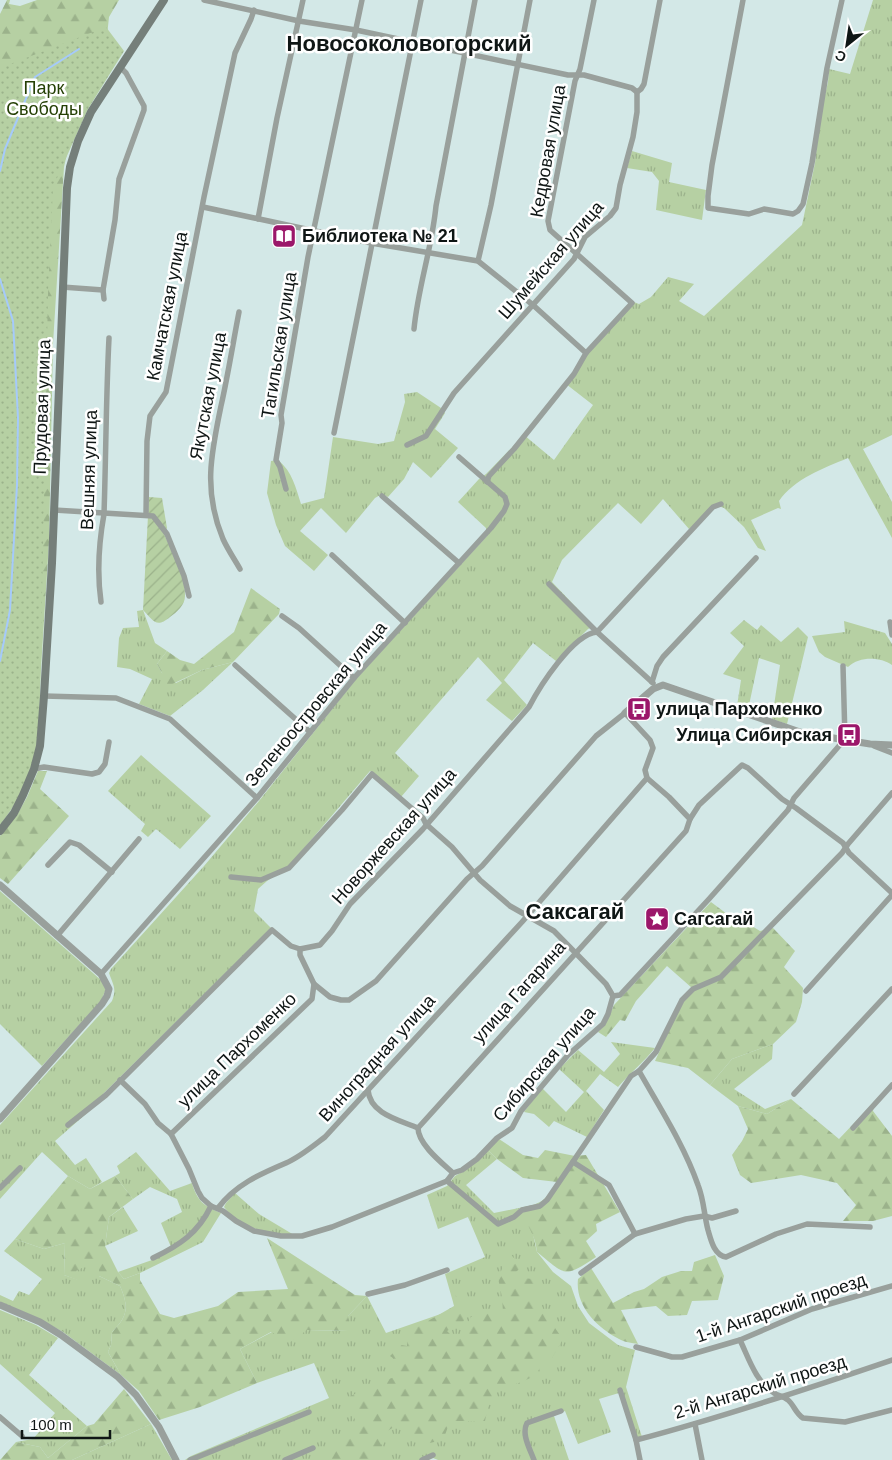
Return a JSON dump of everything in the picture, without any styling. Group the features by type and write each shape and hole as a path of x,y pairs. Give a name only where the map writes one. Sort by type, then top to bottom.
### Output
{"main road":[{"name":"Прудовая улица","path":"0,831 14,813 27,788 40,746 54,510 67,188 70,167 78,141 91,112 164,0"}],"street":[{"path":"204,0 298,21 356,30 568,75 584,75 632,88 637,92"},
{"path":"258,219 277,118 303,0"},
{"name":"Тагильская улица","path":"286,489 276,460 282,422 281,415 307,263 362,0"},
{"path":"334,433 421,0"},
{"path":"414,329 416,304 428,253 475,0"},
{"path":"478,261 491,205 530,0"},
{"name":"Кедровая улица","path":"586,353 632,303 550,230 548,221 574,81 578,75 594,0"},
{"name":"Шумейская улица","path":"407,445 426,436 454,393 577,254 585,237 610,216 616,208 633,137 637,112 637,92 644,84 660,0"},
{"path":"743,0 712,165 708,208 749,214 764,209 793,214 803,204 812,163 827,68 842,0"},
{"name":"Камчатская улица","path":"146,515 146,441 150,416 166,392 204,197 235,52 254,10"},
{"path":"104,299 103,290 115,220 119,179 144,110 144,106 126,73 120,66"},
{"path":"203,207 371,243 478,261 533,305 586,353 574,374 514,449 489,476 487,482"},
{"path":"62,287 103,290"},
{"name":"Якутская улица","path":"239,312 214,437 209,472 211,497 217,523 240,569"},
{"name":"Вешняя улица","path":"101,602 99,590 104,514 109,338"},
{"name":"Зеленоостровская улица","path":"101,974 257,798 354,678 491,528 504,511 507,504 505,497 459,457"},
{"path":"382,496 459,563"},
{"name":"Новоржевская улица","path":"300,949 320,945 350,904 423,829 529,707 540,688 574,644 590,632 597,632 713,507 721,504"},
{"path":"54,510 152,516 167,534 184,576 189,596"},
{"path":"332,555 405,623"},
{"name":"улица Пархоменко","path":"314,984 330,997 349,1000 376,981 467,879 475,873 596,736 625,713 654,684 657,666 663,657 756,558"},
{"path":"549,584 597,632 654,684 672,687 775,724 803,732 870,744 892,745"},
{"path":"282,616 299,628 354,678"},
{"path":"890,622 892,635"},
{"path":"234,664 310,732"},
{"path":"843,666 845,739"},
{"path":"44,696 116,698 170,719 257,798"},
{"path":"625,713 650,740 653,748 645,770 647,778 690,819"},
{"name":"Сибирская улица","path":"218,1208 254,1231 282,1236 302,1236 332,1227 446,1182 453,1174 478,1159 497,1138 512,1128 521,1111 568,1056 603,1024 613,996 620,995 722,884 788,810 794,798 845,739"},
{"path":"34,768 44,767 92,774 99,772 105,764 109,742"},
{"path":"870,744 892,753"},
{"name":"улица Гагарина","path":"418,1128 686,830 690,819 699,805 742,765 748,768 782,799 791,804"},
{"path":"231,877 261,880 289,868 372,774 423,818 426,824 452,847 480,880 510,906 548,927 606,984 613,996"},
{"name":"Виноградная улица","path":"218,1208 239,1186 273,1167 286,1163 325,1137 526,916 647,778"},
{"path":"446,1182 498,1224 514,1217 522,1210 540,1206 547,1200 632,1076 656,1052 682,1000 693,989 720,978 846,848 892,793"},
{"path":"791,804 843,843 892,894 806,991"},
{"path":"57,936 138,839"},
{"path":"48,865 70,842 79,845 112,872"},
{"path":"0,884 101,974 109,989 102,1004 0,1119"},
{"path":"68,1125 106,1095 272,930 291,946 300,949 300,955 314,984"},
{"name":"улица Пархоменко","path":"171,1134 312,998 314,984"},
{"path":"794,1094 892,988"},
{"path":"639,1071 682,1148 698,1184 705,1207 704,1216 715,1250 720,1256 726,1257 776,1234 807,1224 870,1227"},
{"path":"120,1080 145,1104 158,1123 171,1134 198,1191 211,1206 218,1208"},
{"path":"853,1128 892,1085"},
{"path":"368,1090 368,1095 373,1105 383,1112 418,1128 418,1134 432,1155 453,1174"},
{"path":"573,1162 609,1185 635,1234"},
{"path":"1,1185 20,1168"},
{"path":"153,1258 186,1240 211,1206"},
{"path":"581,1273 635,1234 686,1219 704,1216 712,1218 736,1211"},
{"path":"368,1294 405,1285 447,1270"},
{"name":"1-й Ангарский проезд","path":"636,1347 672,1357 682,1357 740,1340 812,1309 891,1286"},
{"path":"0,1305 40,1322 118,1377 136,1394 159,1427 176,1460"},
{"path":"740,1340 760,1382 775,1394 790,1401 799,1416 809,1419 845,1422 892,1410"},
{"name":"2-й Ангарский проезд","path":"636,1440 784,1397 892,1360"},
{"path":"620,1390 636,1440 640,1460"},
{"path":"534,1460 524,1428 527,1423 561,1411"},
{"path":"190,1460 309,1412"},
{"path":"0,1417 22,1436"},
{"path":"695,1424 702,1460"},
{"path":"285,1460 313,1448"},
{"path":"422,1460 433,1456"}],"green space":[{"name":"Парк Свободы","path":"7,0 10,0 9,4 20,6 37,0 119,0 109,17 107,36 77,109 64,167 53,344 49,542 39,700 0,822 0,14"},
{"path":"873,0 892,0 892,435 863,449 892,502 892,538 848,458 810,475 793,486 779,501 781,509 778,508 751,520 766,551 758,548 744,527 724,508 718,506 689,529 663,499 641,524 618,503 562,560 552,582 594,626 588,629 556,661 533,643 504,680 527,705 512,721 486,700 502,683 478,657 395,753 419,776 401,797 370,771 288,867 258,889 254,911 271,928 103,1094 103,1099 55,1141 75,1165 86,1158 102,1182 90,1189 68,1176 42,1152 0,1199 0,1125 112,1001 114,990 109,973 111,969 204,866 259,801 356,679 487,536 486,528 458,502 524,435 554,460 593,405 566,384 584,355 634,302 639,304 651,297 668,277 694,284 679,301 704,316 802,225 815,163 820,116 829,69 850,74"},
{"name":"Парк Свободы","path":"106,27 124,51 88,109 53,187 48,294 39,740 24,788 0,825 0,68"},
{"path":"632,151 672,163 669,182 706,190 702,220 656,210 659,181 652,172 627,168"},
{"path":"417,392 441,408 445,413 435,429 458,448 431,478 413,462 404,479 388,497 382,494 375,498 346,533 321,508 300,531 328,555 314,571 285,546 276,525 267,493 271,461 278,460 287,469 301,504 324,498 333,437 378,444 394,441 405,402 404,394"},
{"path":"149,497 162,498 167,528 164,534 178,564 185,588 185,599 180,608 165,621 158,623 152,620 143,610"},
{"path":"251,588 280,609 279,614 233,662 202,670 166,687 157,664 167,651 180,660 194,664 234,632"},
{"path":"143,610 155,643 167,651 157,664 162,673 176,683 202,670 233,662 203,690 170,716 139,704 152,679 130,669 117,667 119,638 123,628 139,627 137,611"},
{"path":"744,620 757,630 761,625 781,642 798,627 808,637 787,724 772,719 780,665 759,658 748,710 737,706 741,680 723,674 744,646 730,633"},
{"path":"844,621 885,633 892,644 892,665 882,660 864,659 848,667 825,657 819,652 812,636 845,632"},
{"path":"141,755 211,816 180,849 156,829 148,837 141,831 145,824 108,791"},
{"path":"38,771 47,771 40,789 69,816 8,884 0,878 0,836 17,815"},
{"path":"0,891 102,981 106,989 101,1001 42,1066 0,1024"},
{"path":"711,902 735,920 747,923 760,931 773,928 795,951 784,967 803,988 802,1002 796,1022 773,1044 732,1059 710,1085 688,1068 655,1061 678,1011 692,988 667,966 636,1001 625,1021 620,1020 606,1037 598,1032 605,1025 614,1005"},
{"path":"611,1042 655,1048 618,1087 600,1074 586,1091 604,1110 587,1137 554,1121 549,1127 534,1114 524,1112 542,1088 566,1112 584,1092 559,1069 578,1050 604,1072 620,1054"},
{"path":"773,1044 772,1059 734,1089 765,1109 791,1099 767,1114 738,1106 710,1085 732,1059"},
{"path":"791,1099 839,1139 875,1101 873,1111 892,1136 892,1216 873,1221 843,1221 856,1205 837,1183 801,1175 751,1183 740,1175 732,1155 748,1129 738,1106 767,1114"},
{"path":"499,1139 523,1155 538,1158 545,1150 575,1156 586,1155 620,1212 596,1224 597,1231 586,1241 596,1257 577,1269 565,1271 554,1266 537,1252 532,1234 519,1208 542,1201 557,1182 523,1178 497,1159 488,1150"},
{"path":"488,1150 497,1159 466,1185 494,1213 519,1208 532,1230 537,1252 553,1272 571,1286 578,1306 589,1323 618,1345 635,1350 626,1387 642,1437 637,1438 619,1393 599,1399 611,1432 578,1444 565,1411 554,1416 569,1460 438,1460 433,1458 429,1460 185,1460 329,1398 314,1363 257,1383 240,1349 272,1332 307,1330 348,1331 348,1316 367,1296 386,1333 455,1309 445,1274 485,1257 468,1217 438,1229 427,1195 447,1186 455,1176 464,1171"},
{"path":"136,1152 170,1191 192,1183 199,1199 210,1208 221,1213 203,1242 124,1279 118,1272 152,1260 171,1247 161,1223 182,1212 177,1199 150,1187 133,1199 115,1176 120,1173 117,1166"},
{"path":"68,1176 90,1189 115,1176 133,1199 109,1217 105,1246 118,1272 124,1279 140,1273 140,1280 160,1314 174,1318 218,1306 238,1292 288,1289 267,1238 355,1295 367,1296 348,1316 348,1331 307,1330 290,1342 271,1332 240,1349 257,1383 200,1407 159,1420 139,1391 121,1375 108,1352 111,1345 112,1332 124,1316 126,1306 120,1286 99,1276 99,1259 76,1271 80,1281 64,1275 65,1243 44,1249 15,1239"},
{"path":"235,1193 259,1214 294,1235 256,1229 239,1221 224,1207"},
{"path":"123,1207 138,1231 105,1246 109,1217"},
{"path":"15,1239 44,1249 65,1243 64,1275 79,1280 75,1271 99,1258 99,1276 120,1286 125,1300 124,1316 112,1332 111,1345 108,1352 121,1375 63,1332 38,1318 0,1302 0,1295 13,1301 19,1291 29,1295 42,1279 4,1251"},
{"path":"509,1253 522,1266 511,1277 533,1279 544,1311 563,1339 549,1363 537,1357 540,1373 522,1382 499,1389 489,1402 485,1421 450,1421 445,1435 434,1442 421,1445 404,1427 397,1425 386,1432 387,1439 381,1445 382,1460 358,1460 355,1456 350,1460 315,1460 313,1455 323,1449 344,1444 353,1432 352,1425 355,1420 349,1403 349,1397 376,1383 395,1377 402,1364 390,1356 401,1345 407,1346 407,1336 414,1329 454,1306 453,1293 462,1302 464,1321 447,1331 457,1341 471,1317 483,1313 503,1312 498,1278"},
{"path":"715,1255 724,1276 718,1300 692,1301 687,1315 668,1316 656,1306 621,1310 638,1344 621,1340 602,1328 589,1314 580,1298 578,1279 591,1268 613,1303 644,1289 662,1277 681,1271 692,1271 694,1262"},
{"path":"0,1310 36,1325 58,1338 29,1375 87,1426 48,1458 40,1447 16,1442 33,1439 55,1413 0,1364"},
{"path":"124,1389 151,1424 72,1460 0,1460 16,1442 40,1447 48,1458 87,1426 94,1424"},
{"path":"151,1424 172,1460 72,1460"}],"waterway":[{"path":"0,171 5,149 35,77 79,49"},
{"path":"0,279 13,321 18,418 17,485 10,610 0,661"}],"place":[{"name":"Библиотека № 21","path":"284,236"},
{"name":"улица Пархоменко","path":"639,709"},
{"name":"Улица Сибирская","path":"849,735"},
{"name":"Сагсагай","path":"657,919"}],"district":[{"name":"Новосоколовогорский","path":"409,43"},
{"name":"Саксагай","path":"575,911"}]}
